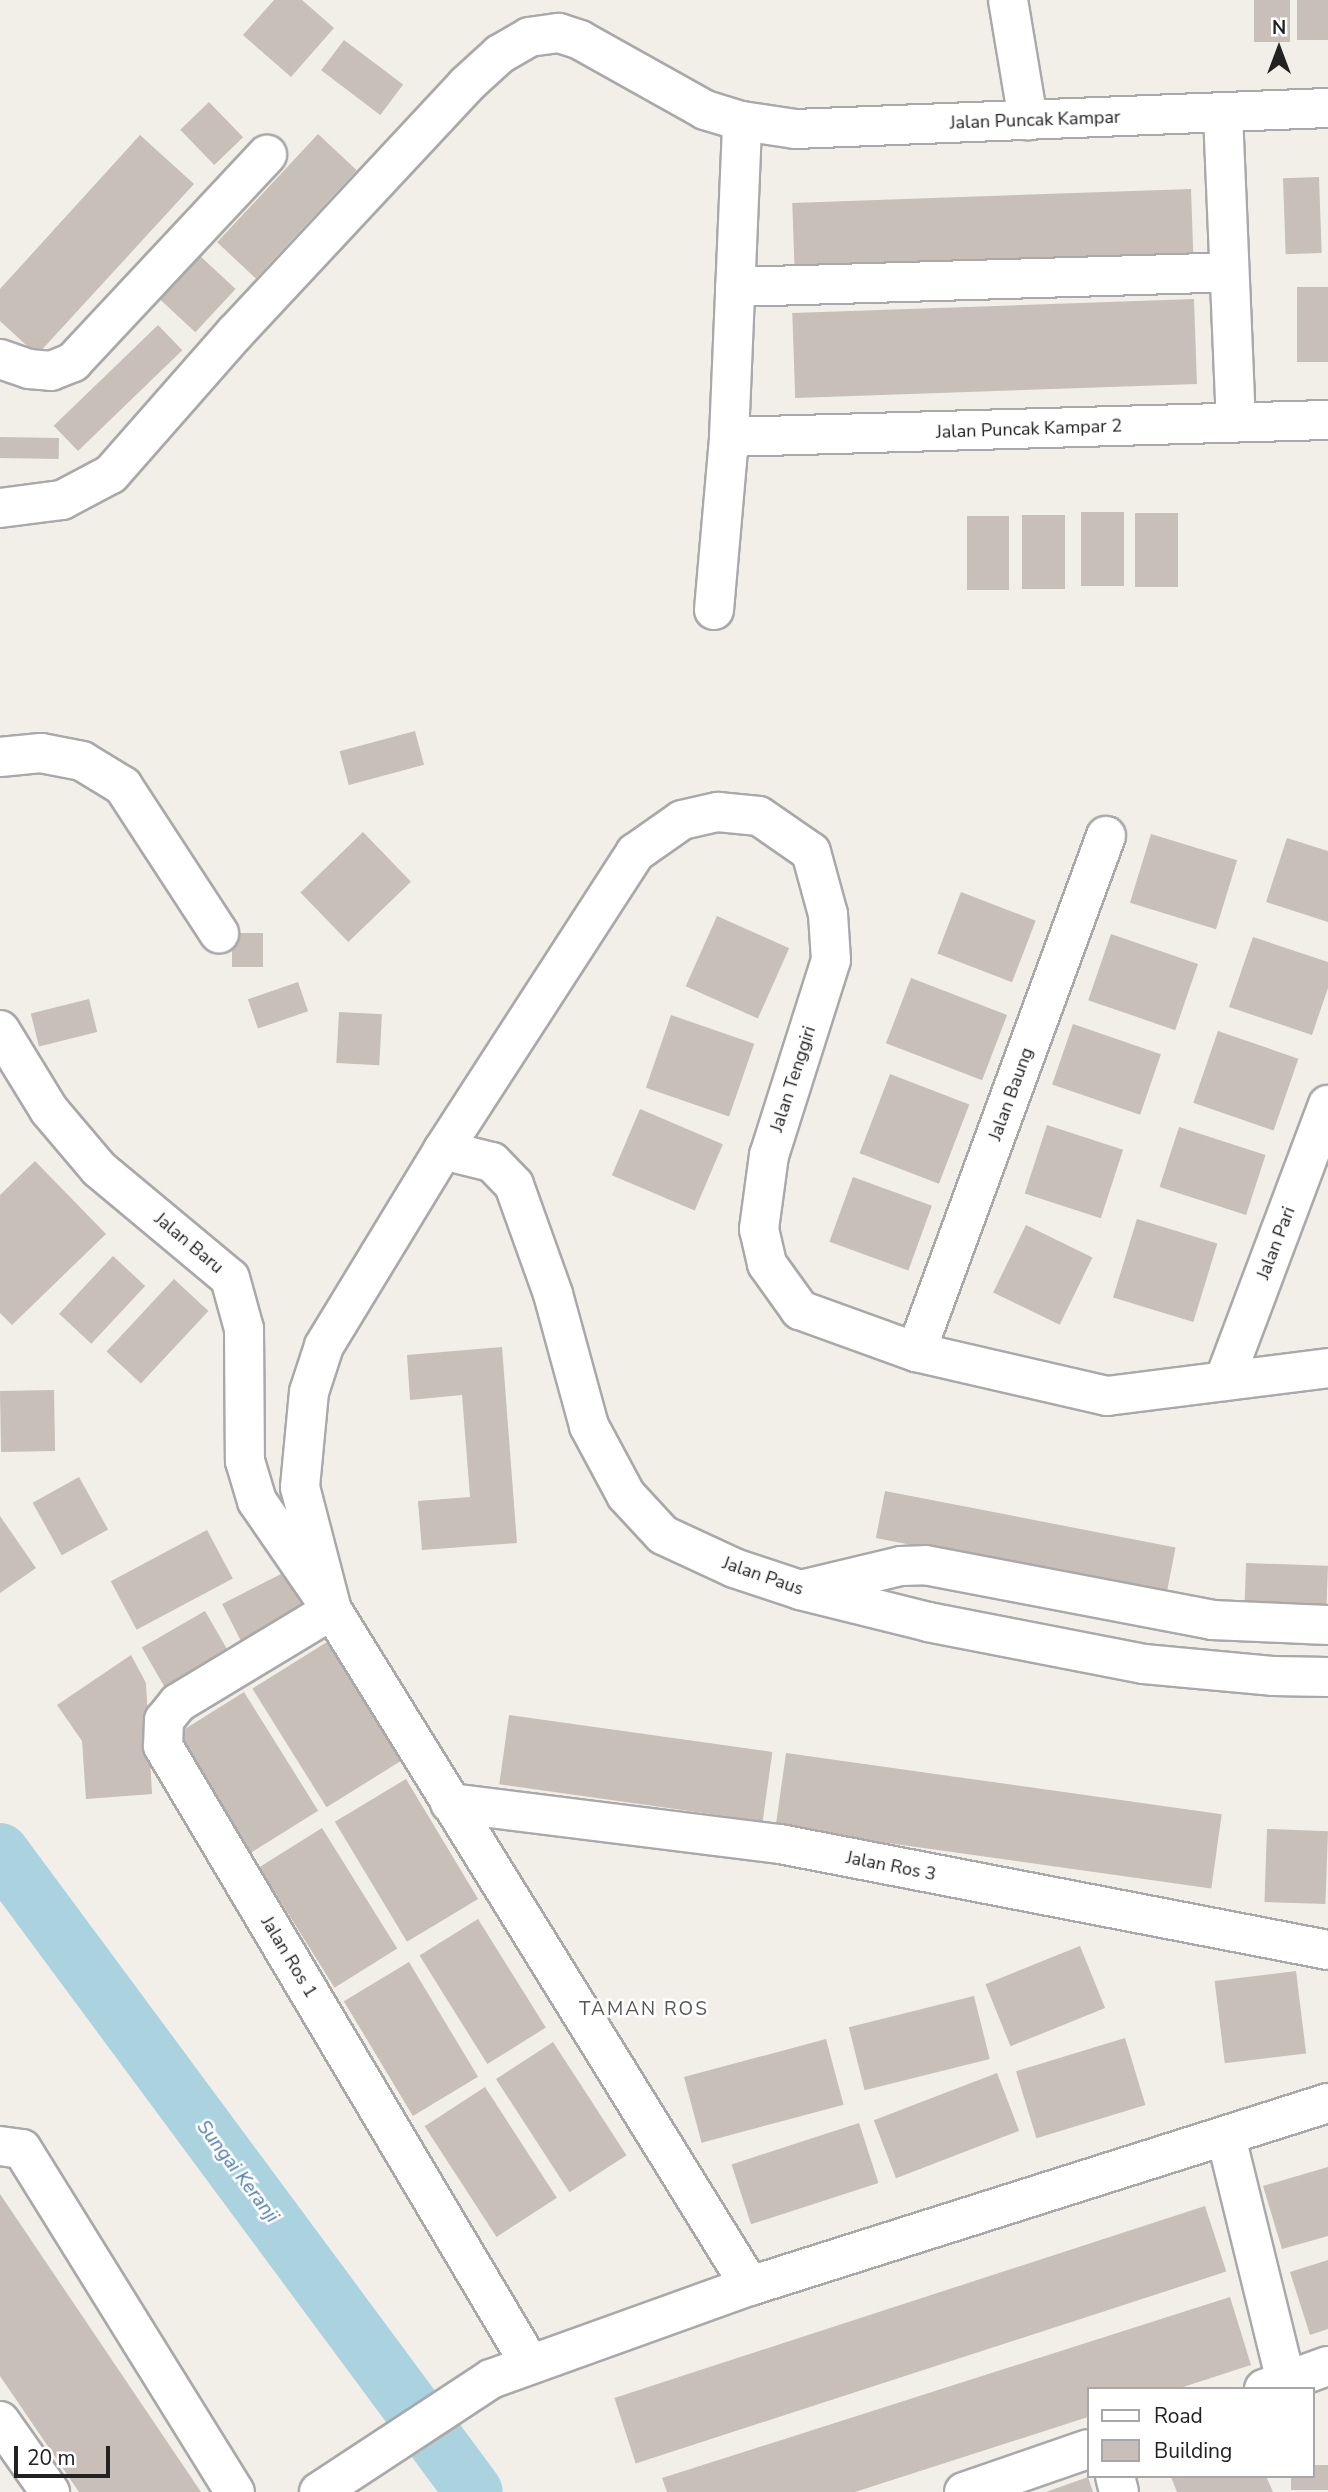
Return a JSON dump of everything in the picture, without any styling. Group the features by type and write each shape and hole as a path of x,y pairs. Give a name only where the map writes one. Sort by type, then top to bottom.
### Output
{"street":[{"path":"1008,0 1028,120"},
{"name":"Jalan Puncak Kampar","path":"0,508 62,500 111,474 234,332 466,85 500,54 529,37 559,33 580,40 705,110 742,121 794,129 1328,108"},
{"path":"1223,114 1236,422"},
{"path":"714,610 729,437 742,121"},
{"path":"0,359 29,369 51,371 73,362 267,155"},
{"path":"735,287 1229,272"},
{"name":"Jalan Puncak Kampar 2","path":"729,437 1328,420"},
{"path":"0,757 41,753 82,761 123,786 219,933"},
{"name":"Jalan Tenggiri","path":"332,1610 300,1488 309,1392 324,1346 443,1150 635,853 682,820 718,812 759,816 811,852 828,914 831,960 769,1154 759,1229 767,1264 800,1310 916,1352 1107,1396 1328,1368"},
{"name":"Jalan Baung","path":"916,1352 1106,836"},
{"name":"Jalan Baru","path":"0,1030 49,1110 99,1169 230,1278 244,1329 245,1461 257,1501 332,1610"},
{"name":"Jalan Pari","path":"1224,1381 1328,1105"},
{"name":"Jalan Paus","path":"443,1150 492,1163 514,1185 553,1294 589,1426 626,1495 663,1535 734,1568 800,1590 928,1622 1144,1664 1274,1676 1328,1677"},
{"path":"800,1590 901,1566 925,1565 1212,1620 1328,1625"},
{"path":"332,1610 750,2286"},
{"name":"Jalan Ros 1","path":"332,1610 178,1703 164,1720 163,1746 530,2364"},
{"name":"Jalan Ros 3","path":"450,1803 780,1844 1328,1950"},
{"path":"326,2487 491,2379 530,2364 750,2286 1328,2103"},
{"path":"1226,2137 1275,2385 1328,2366"},
{"path":"0,2146 22,2148 235,2492"},
{"path":"0,2421 50,2492"},
{"path":"964,2492 1086,2450"}],"building":[{"path":"274,0 302,0 334,28 291,77 243,35"},
{"path":"1254,0 1290,0 1290,42 1254,42"},
{"path":"1297,0 1328,0 1328,40 1297,40"},
{"path":"344,40 403,85 380,115 321,70"},
{"path":"209,102 243,137 214,165 180,130"},
{"path":"318,134 357,170 256,278 217,242"},
{"path":"140,135 194,184 37,355 0,321 0,289"},
{"path":"1319,177 1322,253 1286,254 1283,178"},
{"path":"1191,189 1193,258 795,272 792,203"},
{"path":"199,255 236,289 195,332 159,298"},
{"path":"1297,287 1328,287 1328,362 1297,362"},
{"path":"1194,299 1197,384 795,398 792,313"},
{"path":"158,325 182,350 78,451 54,426"},
{"path":"0,437 59,438 59,459 0,458"},
{"path":"1081,512 1124,512 1124,586 1081,586"},
{"path":"1135,513 1178,513 1178,587 1135,587"},
{"path":"1022,515 1065,515 1065,589 1022,589"},
{"path":"967,516 1009,516 1009,590 967,590"},
{"path":"415,731 424,765 349,785 340,751"},
{"path":"363,832 411,882 348,942 300,892"},
{"path":"1151,834 1237,860 1216,929 1130,903"},
{"path":"1287,838 1328,851 1328,922 1266,902"},
{"path":"961,892 1036,921 1012,982 937,954"},
{"path":"717,916 789,948 758,1018 686,986"},
{"path":"232,933 263,933 263,967 232,967"},
{"path":"1111,934 1198,964 1175,1030 1088,1000"},
{"path":"1253,937 1328,962 1328,988 1312,1035 1229,1007"},
{"path":"911,978 1007,1015 982,1080 886,1043"},
{"path":"298,982 308,1011 258,1029 248,999"},
{"path":"89,999 97,1032 39,1047 31,1014"},
{"path":"339,1012 382,1014 379,1065 336,1063"},
{"path":"671,1015 754,1044 729,1116 646,1088"},
{"path":"1073,1024 1161,1054 1140,1115 1052,1085"},
{"path":"1218,1031 1298,1059 1274,1131 1193,1103"},
{"path":"890,1074 969,1104 939,1184 860,1153"},
{"path":"640,1109 723,1144 695,1210 612,1175"},
{"path":"1047,1125 1123,1150 1101,1218 1025,1193"},
{"path":"1179,1127 1266,1155 1246,1215 1160,1187"},
{"path":"35,1161 106,1234 12,1325 0,1313 0,1195"},
{"path":"853,1177 932,1206 908,1271 829,1242"},
{"path":"1137,1219 1217,1244 1193,1322 1113,1297"},
{"path":"1026,1225 1093,1257 1060,1325 993,1292"},
{"path":"113,1256 145,1286 91,1344 59,1314"},
{"path":"174,1279 208,1311 141,1383 106,1351"},
{"path":"502,1347 517,1543 422,1550 418,1501 470,1497 462,1395 410,1400 407,1355"},
{"path":"54,1390 55,1451 1,1452 0,1391"},
{"path":"79,1477 108,1529 62,1555 33,1503"},
{"path":"885,1491 1176,1547 1166,1595 876,1538"},
{"path":"0,1516 36,1568 0,1593"},
{"path":"207,1530 233,1579 137,1630 111,1581"},
{"path":"1246,1563 1328,1566 1327,1606 1245,1603"},
{"path":"289,1570 308,1607 241,1641 222,1604"},
{"path":"205,1611 231,1656 168,1693 142,1648"},
{"path":"327,1642 401,1761 327,1807 252,1689"},
{"path":"131,1655 146,1683 152,1794 86,1799 82,1741 57,1705"},
{"path":"244,1692 318,1811 249,1854 175,1735"},
{"path":"509,1715 772,1752 763,1821 499,1784"},
{"path":"786,1753 1222,1814 1211,1889 776,1827"},
{"path":"406,1779 478,1899 407,1942 335,1822"},
{"path":"322,1828 397,1948 334,1988 259,1867"},
{"path":"1267,1829 1328,1831 1325,1904 1264,1902"},
{"path":"478,1919 546,2028 487,2064 419,1956"},
{"path":"1080,1946 1105,2008 1011,2046 985,1984"},
{"path":"409,1962 478,2077 413,2116 344,2001"},
{"path":"1296,1971 1306,2053 1225,2063 1215,1981"},
{"path":"974,1996 990,2059 865,2090 849,2027"},
{"path":"1125,2038 1145,2105 1036,2138 1016,2071"},
{"path":"826,2039 844,2105 702,2143 684,2077"},
{"path":"553,2042 627,2155 569,2192 496,2079"},
{"path":"997,2073 1019,2131 896,2178 874,2120"},
{"path":"485,2087 557,2198 497,2237 425,2126"},
{"path":"859,2123 878,2183 751,2224 732,2164"},
{"path":"1328,2167 1328,2236 1282,2249 1263,2186"},
{"path":"0,2194 201,2492 79,2492 0,2376"},
{"path":"1205,2206 1226,2272 636,2464 614,2398"},
{"path":"1328,2260 1328,2329 1310,2335 1290,2272"},
{"path":"1230,2297 1251,2365 1183,2387 1086,2387 1086,2418 855,2492 667,2492 662,2478"},
{"path":"1314,2465 1328,2465 1328,2490 1291,2490 1291,2478 1314,2478"},
{"path":"1086,2478 1093,2492 1046,2492"},
{"path":"1171,2478 1267,2478 1273,2492 1177,2492"}],"waterway":[{"name":"Sungai Keranji","path":"0,1852 474,2492"}],"district":[{"name":"TAMAN ROS","path":"644,2010"}]}
